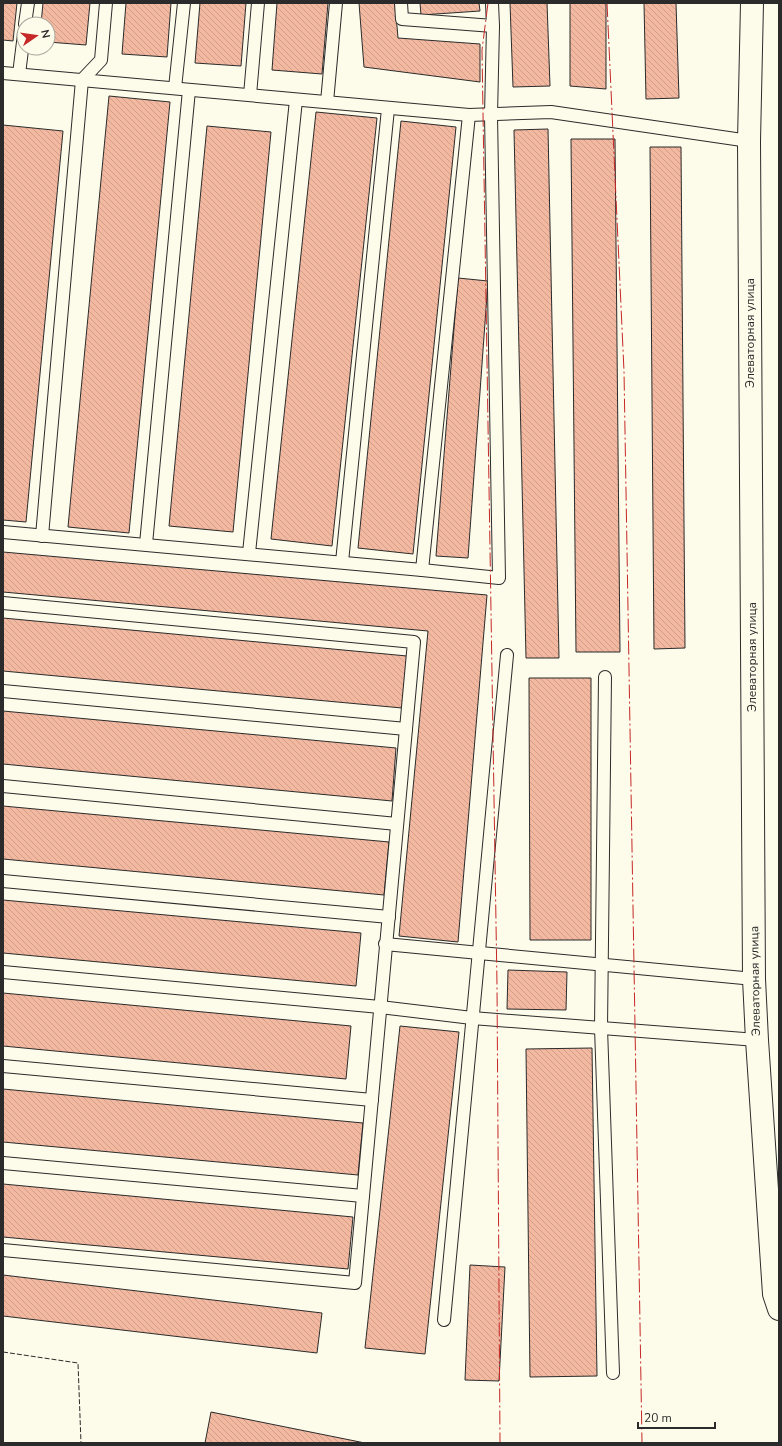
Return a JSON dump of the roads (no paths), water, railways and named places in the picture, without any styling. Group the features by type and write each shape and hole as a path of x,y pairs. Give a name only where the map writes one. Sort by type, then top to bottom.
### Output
{"street":[{"name":"Элеваторная улица","path":"752,3 749,141 754,979 774,1294 779,1309"}],"lane":[{"path":"26,16 28,3"},
{"path":"42,536 82,80 101,60 106,3"},
{"path":"175,88 184,3"},
{"path":"250,95 258,3"},
{"path":"326,102 336,3"},
{"path":"401,3 402,19 493,26"},
{"path":"3,532 249,553 499,578 491,115 493,26 492,3"},
{"path":"19,74 21,56"},
{"path":"3,73 388,109 469,115 551,112 749,141"},
{"path":"146,544 189,90"},
{"path":"249,553 296,100"},
{"path":"342,562 388,109"},
{"path":"422,570 469,115"},
{"path":"3,603 414,642 355,1283 3,1250"},
{"path":"444,1320 472,1018 480,953 507,655"},
{"path":"605,677 604,964 601,1028 613,1373"},
{"path":"3,691 406,728"},
{"path":"3,786 397,824"},
{"path":"3,881 389,917"},
{"path":"385,944 754,979"},
{"path":"3,972 380,1007 472,1018 757,1040"},
{"path":"3,1066 372,1100"},
{"path":"3,1163 363,1196"}]}
